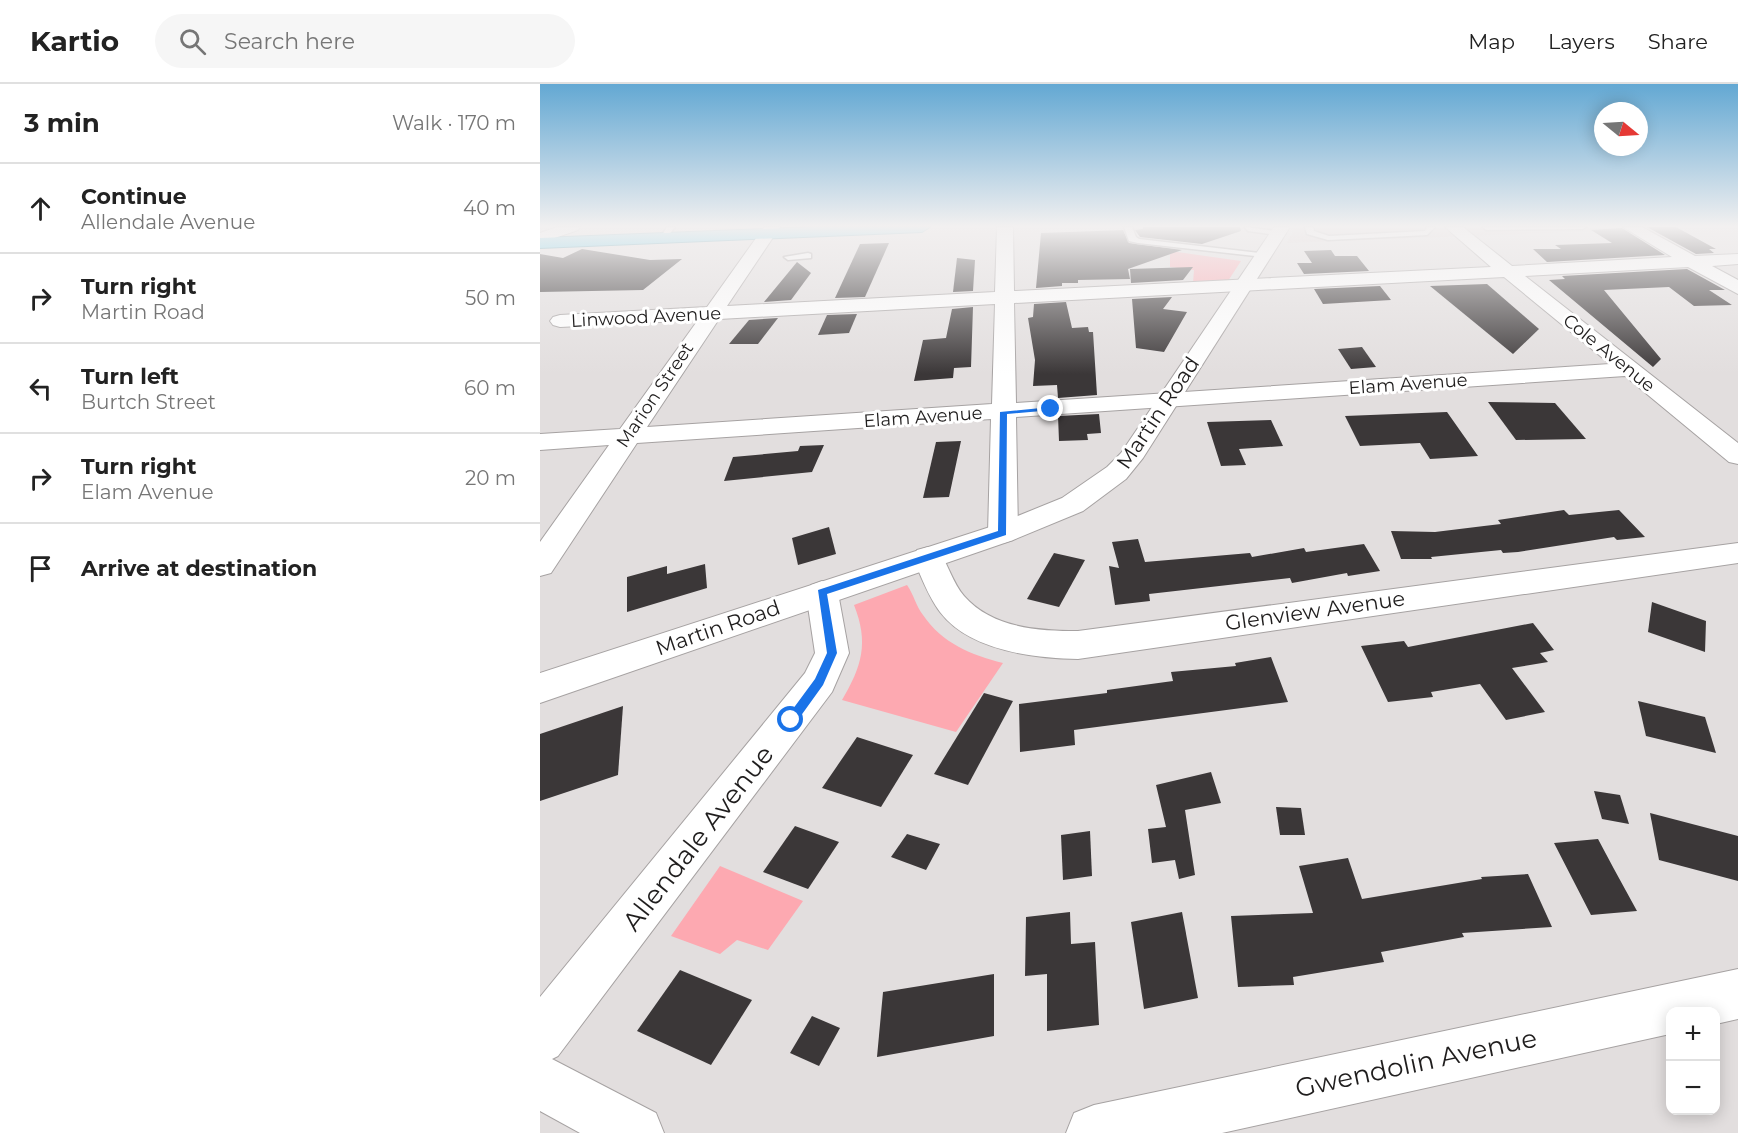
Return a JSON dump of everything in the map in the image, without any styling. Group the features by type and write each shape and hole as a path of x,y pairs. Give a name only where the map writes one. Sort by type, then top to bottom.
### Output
{"street":[{"name":"Marion Street","path":"540,565 737,276"},
{"path":"1003,533 1005,276"},
{"name":"Martin Road","path":"540,688 1003,533 1081,502 1105,486 1130,458 1250,276"},
{"name":"Linwood Avenue","path":"560,321 1403,276"},
{"name":"Cole Avenue","path":"1515,276 1738,456"},
{"path":"1717,276 1738,288"},
{"name":"Elam Avenue","path":"540,442 1630,369"},
{"name":"Glenview Avenue","path":"928,558 952,604 972,621 1002,634 1052,645 1078,645 1738,553"},
{"name":"Allendale Avenue","path":"540,1038 819,682 832,653 822,592"},
{"name":"Gwendolin Avenue","path":"1094,1133 1738,994"},
{"path":"540,1082 636,1133"}],"shaded area":[{"path":"1194,276 1231,276 1228,281 1193,283"},
{"path":"907,585 921,612 939,633 969,652 1003,663 956,732 842,700 859,665 861,654 861,631 854,605"},
{"path":"720,866 803,901 768,950 737,940 720,954 671,936"}],"building":[{"path":"540,276 661,276 643,290 540,292"},
{"path":"785,276 809,276 791,300 764,302"},
{"path":"845,276 874,276 865,297 835,298"},
{"path":"955,276 974,276 973,291 953,292"},
{"path":"1037,276 1129,276 1130,279 1078,280 1078,283 1062,283 1062,286 1036,288"},
{"path":"1130,276 1186,276 1183,280 1131,283"},
{"path":"1562,276 1700,276 1725,290 1709,290 1732,305 1694,306 1669,287 1604,290 1661,359 1653,367 1549,280 1565,279"},
{"path":"1487,284 1539,329 1513,354 1430,286"},
{"path":"1380,286 1391,300 1323,304 1314,289"},
{"path":"1172,297 1163,309 1187,312 1164,352 1136,348 1132,299"},
{"path":"1066,302 1072,328 1088,327 1089,332 1093,332 1097,395 1058,398 1057,385 1033,386 1035,360 1028,318 1033,317 1034,304"},
{"path":"973,307 971,367 954,368 953,378 914,381 923,340 946,338 952,309"},
{"path":"857,314 849,333 818,335 827,315"},
{"path":"778,318 758,344 729,344 749,320"},
{"path":"1362,347 1376,367 1351,369 1338,349"},
{"path":"1488,402 1555,403 1586,439 1516,440"},
{"path":"1447,412 1478,456 1430,459 1420,443 1360,446 1345,416"},
{"path":"1099,414 1101,433 1087,434 1088,440 1059,441 1058,416"},
{"path":"1271,420 1283,446 1239,449 1246,465 1221,466 1207,422"},
{"path":"961,441 949,497 923,498 936,442"},
{"path":"824,445 812,472 724,481 733,457 798,451 800,446"},
{"path":"1564,510 1569,515 1619,510 1645,537 1617,540 1614,537 1518,552 1503,553 1501,550 1431,557 1432,559 1401,559 1391,531 1435,532 1501,524 1498,520"},
{"path":"829,527 836,554 798,565 792,538"},
{"path":"1138,539 1145,562 1250,553 1252,557 1304,548 1306,552 1364,544 1380,571 1348,576 1347,573 1292,583 1290,578 1149,594 1150,601 1115,605 1109,566 1119,568 1112,542"},
{"path":"1054,553 1085,560 1059,607 1027,599"},
{"path":"705,564 707,588 627,612 627,577 667,566 667,574"},
{"path":"1652,602 1706,621 1705,652 1648,632"},
{"path":"1533,623 1554,650 1540,653 1548,662 1512,668 1545,712 1506,720 1480,684 1431,692 1433,697 1388,702 1361,646 1404,641 1408,647"},
{"path":"1271,657 1288,702 1074,730 1075,745 1020,752 1019,704 1107,693 1107,690 1173,681 1171,672 1236,666 1235,663"},
{"path":"984,693 1013,701 968,785 934,774"},
{"path":"1638,701 1705,717 1716,753 1646,736"},
{"path":"623,706 618,775 540,801 540,734"},
{"path":"857,737 913,755 881,807 822,788"},
{"path":"1211,772 1221,803 1185,810 1195,875 1179,879 1175,860 1152,863 1148,829 1166,827 1156,785"},
{"path":"1594,791 1620,795 1629,824 1602,819"},
{"path":"1276,807 1301,808 1305,835 1280,835"},
{"path":"1650,813 1738,836 1738,881 1659,860"},
{"path":"795,826 839,842 808,889 763,872"},
{"path":"1090,831 1092,876 1063,880 1061,835"},
{"path":"907,834 940,844 926,870 891,857"},
{"path":"1598,839 1637,911 1591,915 1554,843"},
{"path":"1348,858 1362,899 1482,879 1481,877 1528,874 1552,927 1462,933 1464,937 1381,952 1384,962 1293,977 1294,985 1238,987 1231,916 1313,913 1299,866"},
{"path":"1070,912 1071,944 1095,942 1099,1025 1047,1031 1047,974 1025,976 1026,917"},
{"path":"1182,912 1198,998 1144,1009 1131,922"},
{"path":"680,970 752,1000 711,1065 637,1031"},
{"path":"994,974 994,1036 877,1057 883,992"},
{"path":"812,1016 840,1028 819,1066 790,1053"}],"route":[{"path":"791,720 819,682 832,653 822,592 1003,533 1001,512 1004,412 1051,409"}]}
